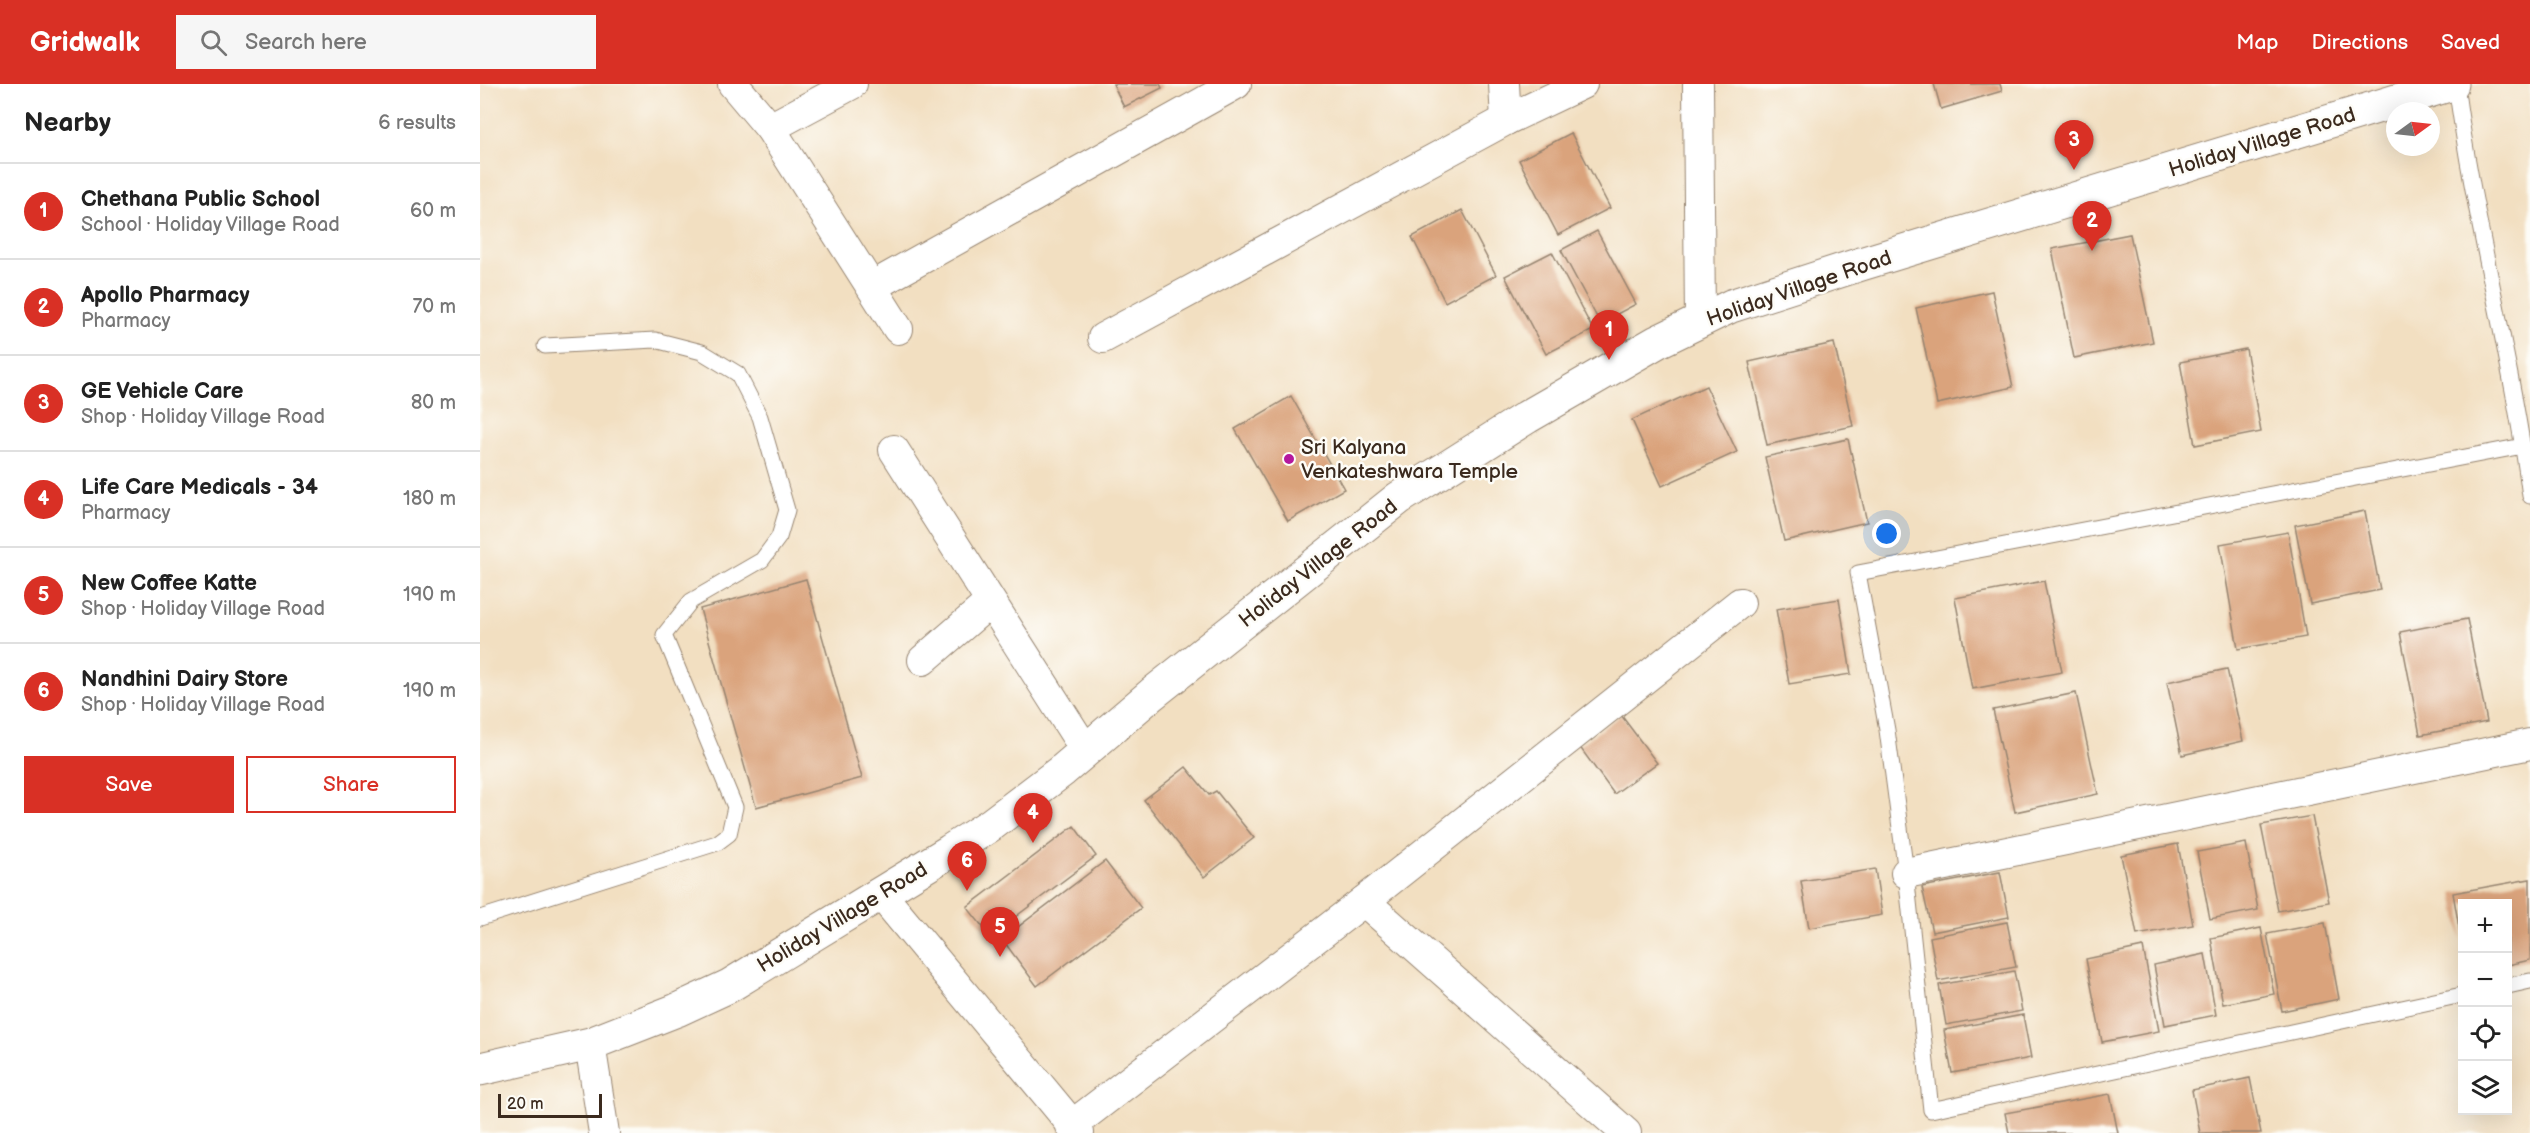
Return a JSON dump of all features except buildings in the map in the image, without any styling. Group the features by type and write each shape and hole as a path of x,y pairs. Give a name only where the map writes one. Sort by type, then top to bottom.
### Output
{"street":[{"path":"732,84 770,128 873,286 898,329"},
{"path":"770,128 852,84"},
{"path":"873,286 1236,84"},
{"path":"1504,84 1506,120"},
{"path":"1103,338 1506,120 1581,84"},
{"path":"1698,84 1700,322"},
{"name":"Holiday Village Road","path":"480,1069 590,1044 636,1028 729,986 992,824 1399,498 1527,417 1658,342 1731,306 1861,264 2454,84"},
{"path":"894,450 989,603 1086,751"},
{"path":"923,660 989,603"},
{"path":"880,893 1075,1130 1740,603"},
{"path":"1906,873 2530,744"},
{"path":"1364,902 1626,1133"},
{"path":"590,1044 604,1133"}],"lane":[{"path":"2454,84 2464,149 2523,446 2530,496"},
{"path":"480,918 708,846 729,834 735,807 664,635 691,601 762,560 779,537 788,510 760,417 738,374 702,352 655,340 545,346"},
{"path":"2458,996 1931,1110 1906,873 1887,730 1858,573 2523,446"},
{"path":"2512,985 2530,981"}],"place":[{"name":"GE Vehicle Care","path":"2074,170"},
{"name":"Apollo Pharmacy","path":"2092,251"},
{"name":"Chethana Public School","path":"1609,360"},
{"name":"Sri Kalyana Venkateshwara Temple","path":"1289,459"},
{"name":"Life Care Medicals - 34","path":"1033,843"},
{"name":"Nandhini Dairy Store","path":"967,891"},
{"name":"New Coffee Katte","path":"1000,957"}]}
